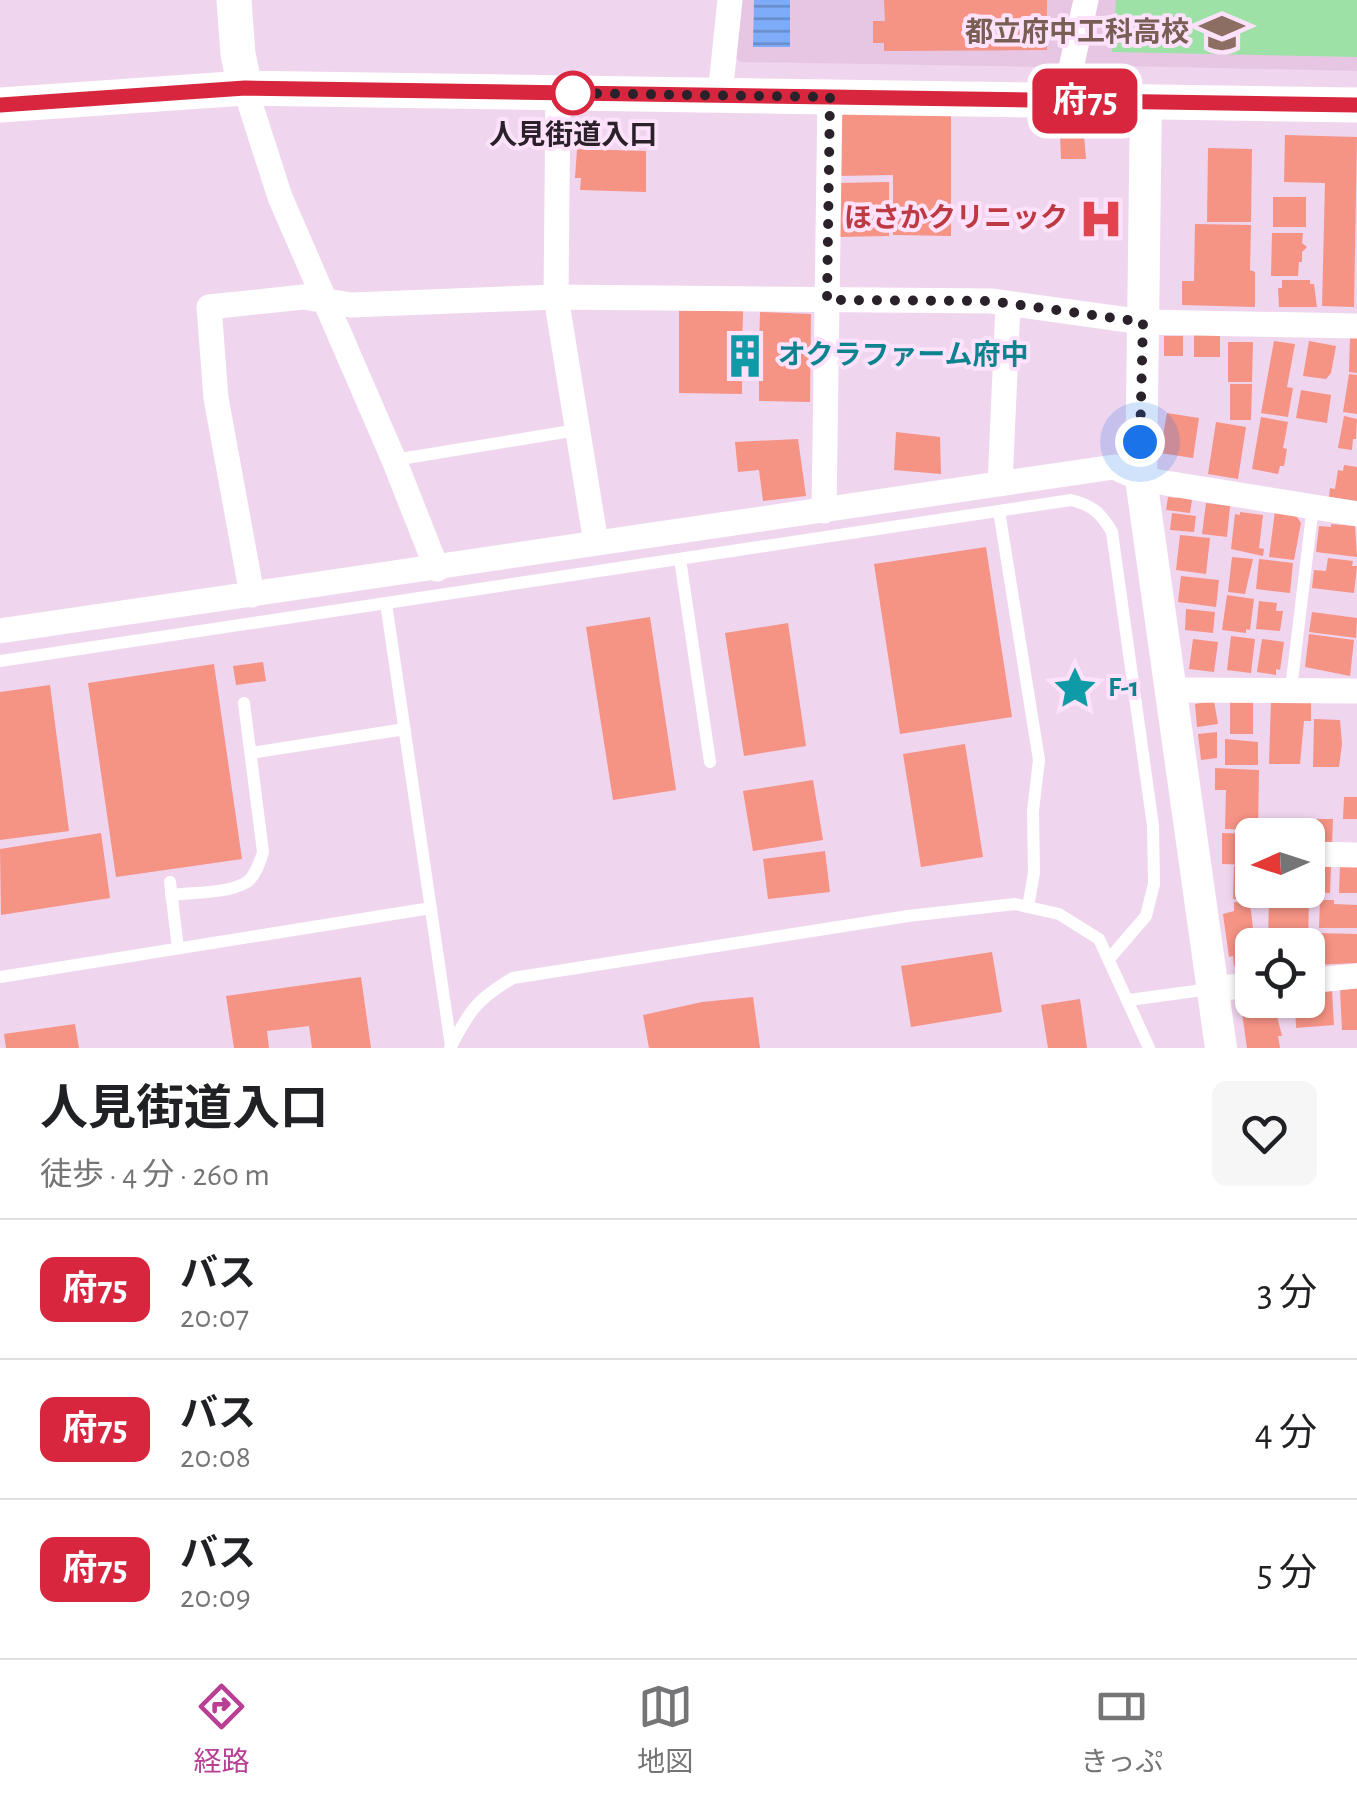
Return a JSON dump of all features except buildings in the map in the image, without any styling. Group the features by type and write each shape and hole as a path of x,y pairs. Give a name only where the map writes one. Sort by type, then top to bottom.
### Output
{"main road":[{"path":"234,0 245,88"},
{"path":"0,104 245,88 1357,104"}],"street":[{"path":"720,95 730,0"},
{"path":"1064,100 1086,0"},
{"path":"245,88 280,196 437,569"},
{"path":"558,93 556,297 596,543"},
{"path":"824,511 830,97"},
{"path":"1146,102 1141,479 1221,1048"},
{"path":"252,594 216,398 208,307 303,297 352,304 556,297 991,301 1143,322 1357,326"},
{"path":"1000,484 1008,305"},
{"path":"0,631 1114,467 1141,479 1357,514"},
{"path":"1172,690 1357,691"},
{"path":"1325,854 1357,855"},
{"path":"1325,979 1357,976"},
{"path":"1212,989 1235,987"}],"lane":[{"path":"394,460 577,430"},
{"path":"0,661 1071,500 1089,504 1112,532 1153,826 1154,884 1146,916 1108,960"},
{"path":"1292,689 1313,506"},
{"path":"999,511 1039,760 1033,811 1034,873 1028,907"},
{"path":"680,559 710,762"},
{"path":"386,603 451,1047"},
{"path":"178,948 170,888 229,888 247,881 263,852 244,702"},
{"path":"251,754 405,730"},
{"path":"451,1047 470,1010 489,992 514,978 908,916 1015,904 1059,914 1099,940 1148,1048"},
{"path":"0,977 431,908"},
{"path":"1128,1000 1212,989"}],"shaded area":[{"path":"738,0 1075,0 1062,61 1054,67 740,62 732,54"},
{"name":"都立府中工科高校","path":"1094,0 1357,0 1357,71 1080,65"}],"green space":[{"name":"都立府中工科高校","path":"1116,0 1357,0 1357,57 1112,52"}],"water":[{"path":"754,0 790,0 790,47 753,47"}],"bus line":[{"name":"府75","path":"0,105 245,88 1357,105"}],"place":[{"name":"都立府中工科高校","path":"1222,33"},
{"name":"人見街道入口","path":"573,93"},
{"name":"ほさかクリニック","path":"1101,219"},
{"name":"オクラファーム府中","path":"745,356"},
{"name":"F-1","path":"1075,688"}],"route":[{"path":"573,93 558,93 830,97 827,300 991,301 1143,322 1140,442"}]}
